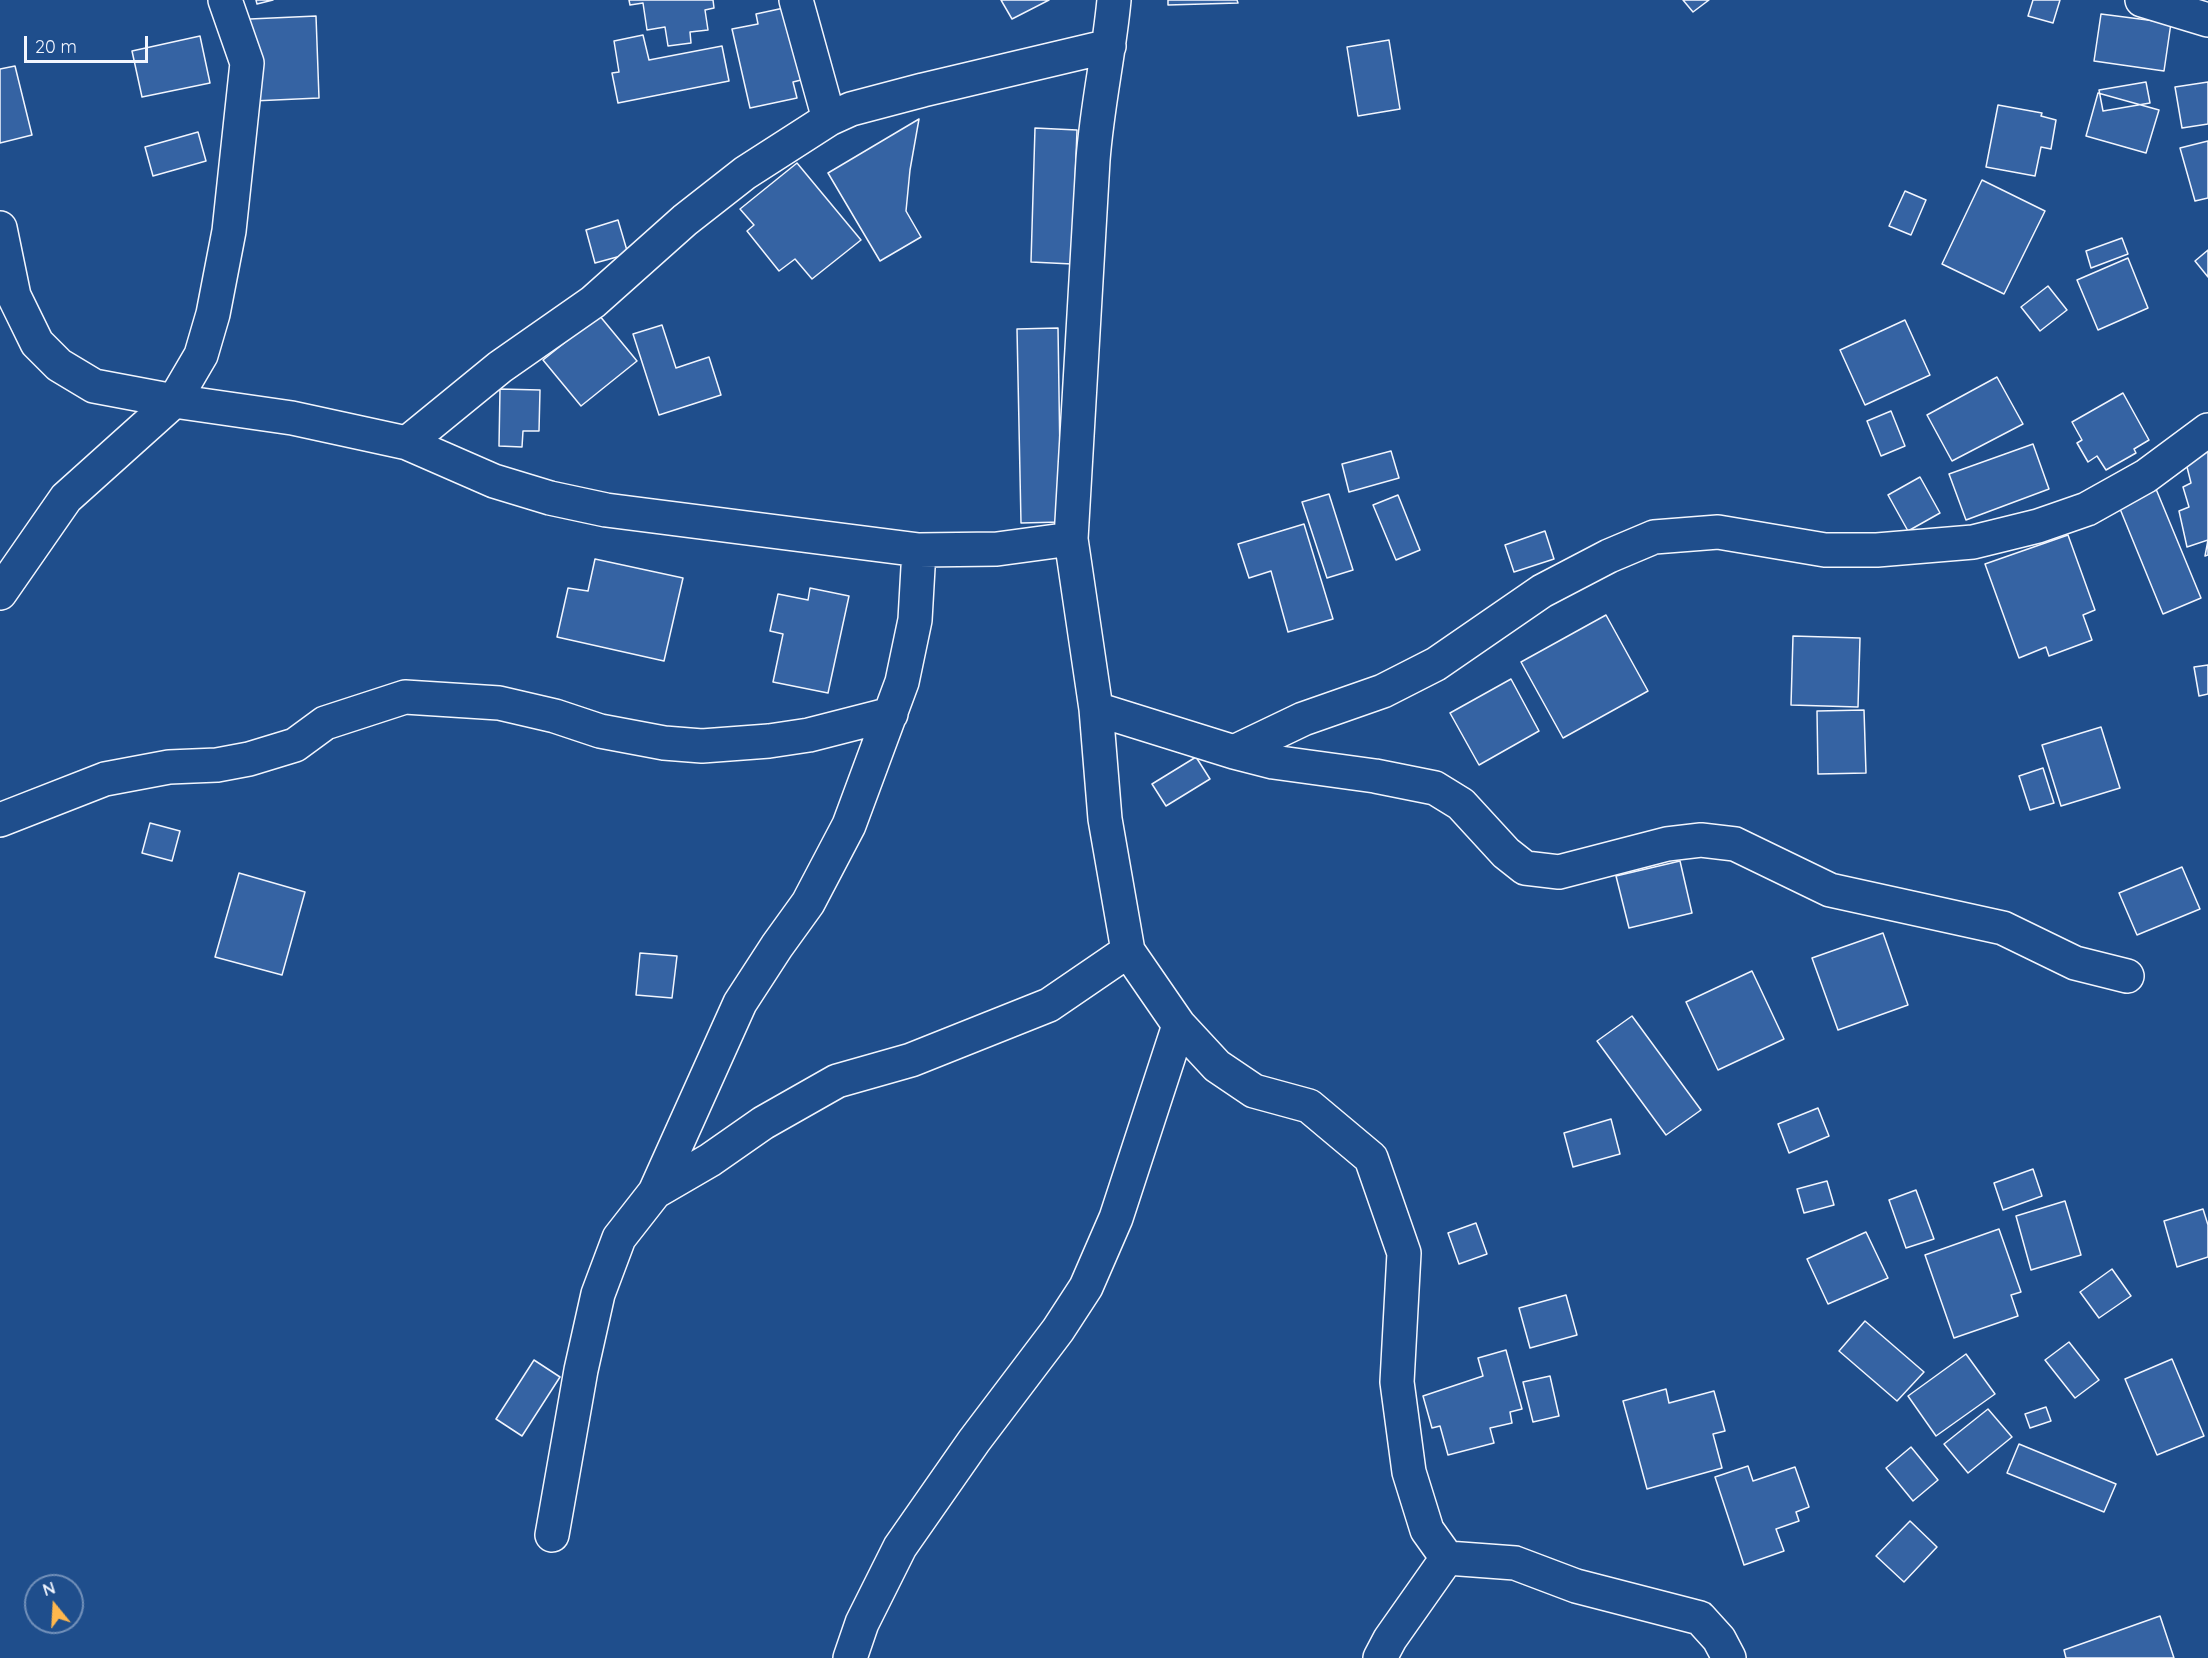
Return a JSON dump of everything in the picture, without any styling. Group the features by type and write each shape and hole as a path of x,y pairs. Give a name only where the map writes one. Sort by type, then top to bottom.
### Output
{"street":[{"path":"0,593 66,498 174,401 201,355 213,314 229,231 248,63 225,0"},
{"path":"796,0 829,120"},
{"path":"1114,0 1094,148 1071,539 1096,708 1105,819 1128,951 1179,1025 1217,1066 1254,1091 1309,1106 1371,1158 1404,1253 1397,1382 1409,1472 1427,1530 1447,1558"},
{"path":"2142,0 2208,20"},
{"path":"406,443 500,367 593,302 685,220 745,173 829,120 851,109 1109,46"},
{"path":"0,228 14,296 37,343 59,365 94,386 174,401 292,418 406,443 494,482 550,498 606,510 918,550 997,549 1071,539"},
{"path":"1234,752 1303,719 1383,690 1425,669 1542,591 1609,556 1654,537 1718,532 1825,550 1877,550 1973,542 2038,526 2087,509 2146,476 2208,430"},
{"path":"552,1535 597,1294 619,1238 656,1192 740,1004 808,903 849,825 902,682 915,621 918,550"},
{"path":"0,820 105,779 169,767 217,765 249,759 295,745 325,723 405,697 500,703 555,716 600,731 664,743 702,746 769,741 808,735 891,714"},
{"path":"1096,708 1234,752 1273,762 1375,776 1435,788 1461,804 1506,853 1525,868 1558,872 1667,844 1701,840 1735,844 1830,890 2003,928 2075,963 2127,976"},
{"path":"656,1192 710,1160 764,1123 837,1081 910,1060 1049,1005 1128,951"},
{"path":"850,1658 862,1623 900,1547 974,1441 1058,1330 1086,1287 1116,1218 1179,1025"},
{"path":"1380,1658 1390,1639 1447,1558"},
{"path":"1447,1558 1515,1563 1576,1586 1700,1618 1719,1639 1729,1658"}],"building":[{"path":"256,0 273,0 257,4"},
{"path":"629,0 713,0 714,8 705,10 708,30 690,32 691,43 668,46 665,27 647,30 643,3 630,5"},
{"path":"1001,0 1049,0 1012,19"},
{"path":"1168,0 1237,0 1238,3 1168,5"},
{"path":"1683,0 1709,0 1693,12"},
{"path":"2033,0 2060,0 2053,23 2028,16"},
{"path":"793,6 809,78 793,82 797,98 750,108 732,29 758,24 756,14"},
{"path":"2101,14 2171,23 2164,71 2094,61"},
{"path":"316,16 319,98 253,101 250,19"},
{"path":"643,35 649,60 722,46 729,81 618,103 612,73 619,72 614,41"},
{"path":"200,36 210,83 142,97 132,51"},
{"path":"1389,40 1400,109 1358,116 1347,47"},
{"path":"15,66 32,135 0,143 0,69"},
{"path":"2146,82 2150,103 2103,111 2099,90"},
{"path":"2208,82 2208,124 2182,128 2175,87"},
{"path":"2098,93 2159,110 2146,153 2086,136"},
{"path":"1998,105 2042,113 2041,116 2056,120 2051,149 2041,147 2035,176 1986,167"},
{"path":"919,119 906,211 921,237 880,261 828,173"},
{"path":"1035,128 1077,130 1072,264 1031,262"},
{"path":"198,132 206,161 153,176 145,147"},
{"path":"2208,141 2208,198 2195,201 2180,148"},
{"path":"797,163 861,240 812,279 795,259 779,271 747,231 754,225 740,209"},
{"path":"1982,180 2045,211 2004,294 1942,264"},
{"path":"1905,191 1926,200 1911,235 1889,226"},
{"path":"618,220 628,254 595,263 586,230"},
{"path":"2122,238 2128,254 2091,268 2086,251"},
{"path":"2208,250 2208,277 2195,261"},
{"path":"2128,258 2148,308 2098,330 2077,280"},
{"path":"2048,286 2067,310 2040,331 2021,307"},
{"path":"599,315 637,361 581,406 543,360"},
{"path":"1905,320 1930,375 1865,405 1840,350"},
{"path":"662,325 676,368 709,357 721,395 659,415 633,334"},
{"path":"1058,328 1061,522 1021,523 1017,329"},
{"path":"1997,377 2023,424 1952,461 1927,415"},
{"path":"500,389 540,390 539,431 523,431 522,447 499,446"},
{"path":"2123,393 2149,440 2134,449 2136,453 2106,470 2097,456 2088,462 2077,443 2082,440 2072,422"},
{"path":"1891,411 1905,446 1881,456 1867,421"},
{"path":"2208,440 2208,540 2187,547 2179,511 2189,507 2183,487 2191,483 2183,451"},
{"path":"2033,444 2049,489 1966,520 1949,474"},
{"path":"1391,451 1399,478 1349,492 1342,464"},
{"path":"1920,477 1940,513 1908,531 1888,495"},
{"path":"2156,489 2201,598 2163,614 2118,504"},
{"path":"1329,494 1353,570 1327,578 1302,502"},
{"path":"1398,495 1420,550 1396,560 1373,505"},
{"path":"1304,524 1333,619 1288,632 1271,571 1249,578 1238,544"},
{"path":"1545,531 1554,559 1514,572 1505,545"},
{"path":"2068,535 2095,610 2083,615 2092,640 2049,656 2046,647 2019,658 1985,564"},
{"path":"595,559 683,578 664,661 557,637 568,588 588,591"},
{"path":"810,588 849,596 828,693 773,682 783,634 770,631 778,594 808,600"},
{"path":"1606,615 1648,691 1563,738 1521,662"},
{"path":"1793,636 1860,638 1858,707 1791,705"},
{"path":"2208,665 2208,694 2199,696 2194,667"},
{"path":"1511,679 1539,731 1479,765 1450,713"},
{"path":"1864,710 1866,773 1818,774 1817,711"},
{"path":"2101,727 2120,788 2061,806 2042,745"},
{"path":"1196,757 1210,779 1166,806 1152,784"},
{"path":"2043,768 2054,803 2030,810 2019,776"},
{"path":"150,823 180,831 172,861 142,853"},
{"path":"1680,861 1692,913 1629,928 1616,876"},
{"path":"2182,867 2200,909 2137,935 2119,893"},
{"path":"239,873 305,892 282,975 215,957"},
{"path":"1883,933 1908,1005 1838,1030 1812,958"},
{"path":"640,953 677,956 672,998 636,995"},
{"path":"1752,971 1784,1039 1718,1070 1686,1002"},
{"path":"1632,1016 1701,1110 1666,1135 1597,1041"},
{"path":"1818,1108 1829,1136 1789,1153 1778,1124"},
{"path":"1611,1119 1620,1154 1573,1167 1564,1133"},
{"path":"2033,1169 2042,1196 2003,1210 1994,1183"},
{"path":"1827,1181 1834,1205 1804,1213 1797,1189"},
{"path":"1916,1190 1934,1239 1906,1248 1889,1200"},
{"path":"2065,1201 2081,1255 2031,1270 2016,1216"},
{"path":"2203,1209 2208,1225 2208,1257 2177,1267 2164,1221"},
{"path":"1476,1223 1487,1254 1459,1264 1448,1233"},
{"path":"1999,1229 2021,1292 2011,1295 2018,1316 1954,1338 1925,1255"},
{"path":"1866,1232 1888,1278 1828,1304 1807,1259"},
{"path":"2112,1269 2131,1296 2099,1318 2080,1292"},
{"path":"1566,1295 1577,1335 1530,1348 1519,1308"},
{"path":"1865,1321 1924,1372 1897,1401 1839,1351"},
{"path":"2069,1342 2099,1380 2075,1398 2045,1360"},
{"path":"1506,1350 1522,1409 1510,1412 1512,1423 1490,1428 1494,1443 1448,1455 1440,1426 1432,1428 1423,1396 1483,1376 1478,1358"},
{"path":"1966,1354 1995,1394 1936,1436 1908,1396"},
{"path":"2172,1359 2204,1436 2157,1455 2125,1379"},
{"path":"534,1360 560,1377 522,1436 496,1419"},
{"path":"1550,1376 1559,1416 1533,1422 1523,1382"},
{"path":"1666,1389 1669,1403 1714,1391 1725,1431 1713,1434 1722,1468 1647,1489 1623,1401"},
{"path":"2046,1407 2051,1421 2030,1428 2025,1414"},
{"path":"1988,1409 2012,1437 1968,1473 1944,1444"},
{"path":"2019,1444 2116,1484 2104,1512 2007,1473"},
{"path":"1911,1447 1938,1480 1913,1501 1886,1468"},
{"path":"1748,1466 1753,1481 1795,1467 1809,1507 1796,1512 1799,1521 1776,1529 1784,1551 1744,1565 1715,1477"},
{"path":"1910,1521 1937,1547 1904,1582 1876,1556"},
{"path":"2160,1616 2174,1658 2066,1658 2064,1650"}]}
